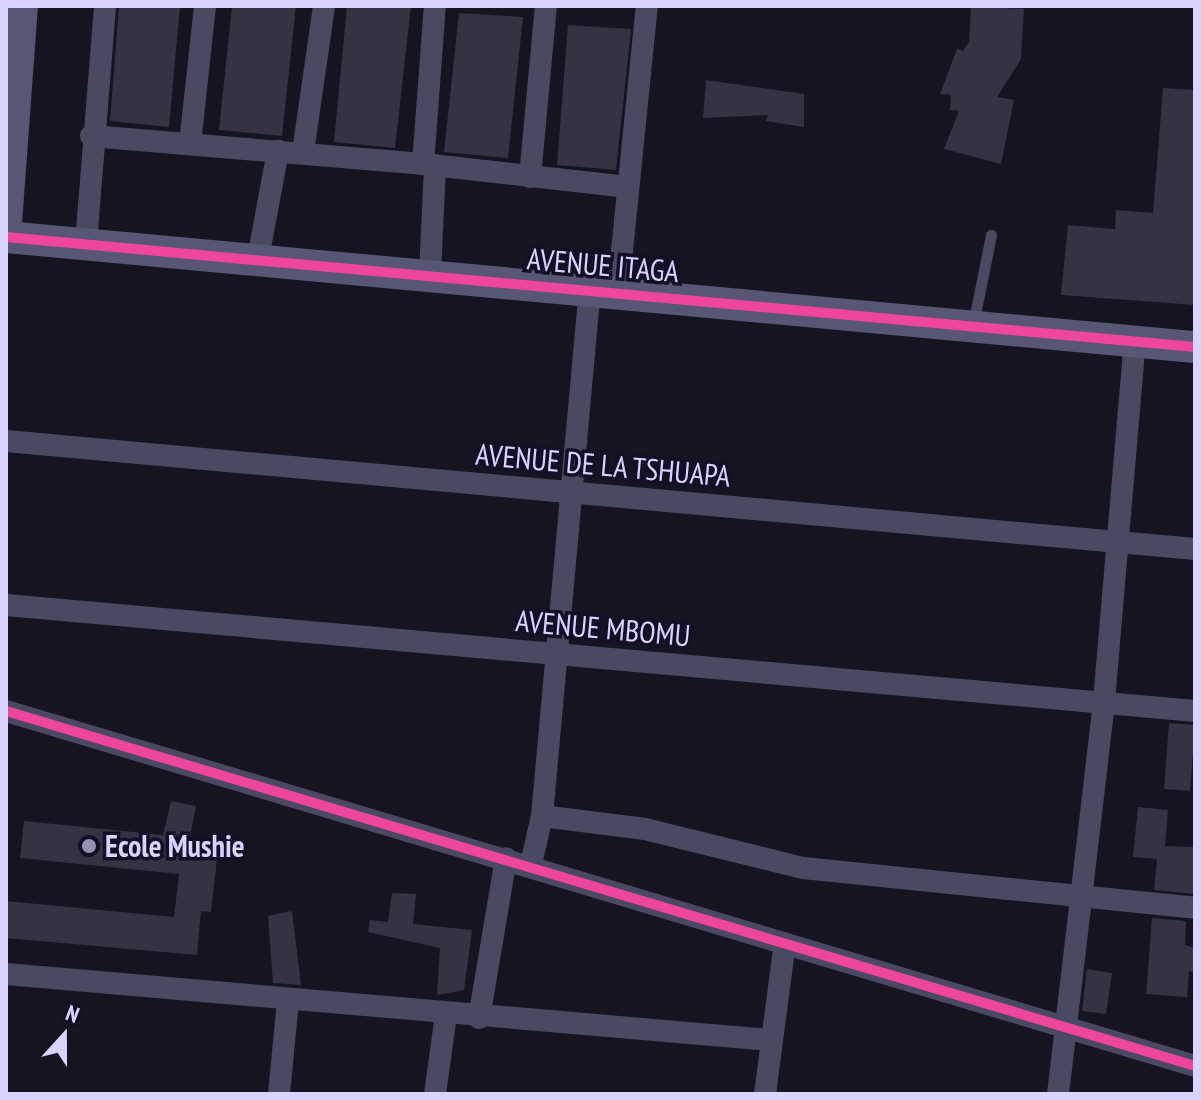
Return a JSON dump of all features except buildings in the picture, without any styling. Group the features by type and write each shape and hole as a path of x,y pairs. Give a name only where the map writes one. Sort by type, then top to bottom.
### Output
{"street":[{"path":"86,243 91,136 105,6"},
{"path":"190,144 205,6"},
{"path":"303,152 324,6"},
{"path":"430,273 429,164 435,6"},
{"path":"530,177 546,6"},
{"path":"531,864 542,816 572,492 604,289 628,187 647,6"},
{"path":"6,223 16,20"},
{"path":"91,136 303,152 628,187"},
{"path":"258,258 278,151"},
{"name":"AVENUE ITAGA","path":"6,237 604,289 1195,347"},
{"path":"1058,1094 1104,701 1135,341"},
{"name":"AVENUE DE LA TSHUAPA","path":"6,441 1195,549"},
{"name":"AVENUE MBOMU","path":"6,605 1195,711"},
{"path":"6,711 531,864 1195,1066"},
{"path":"542,816 645,829 803,868 1195,908"},
{"path":"479,1018 506,858"},
{"path":"765,1094 785,943"},
{"path":"6,974 479,1018 770,1040"},
{"path":"279,1094 288,1000"},
{"path":"435,1094 446,1015"}],"lane":[{"path":"972,325 991,235"}],"cycle path":[{"path":"6,237 1195,347"},
{"path":"6,711 1195,1066"}],"place":[{"name":"Ecole Mushie","path":"89,846"}]}
